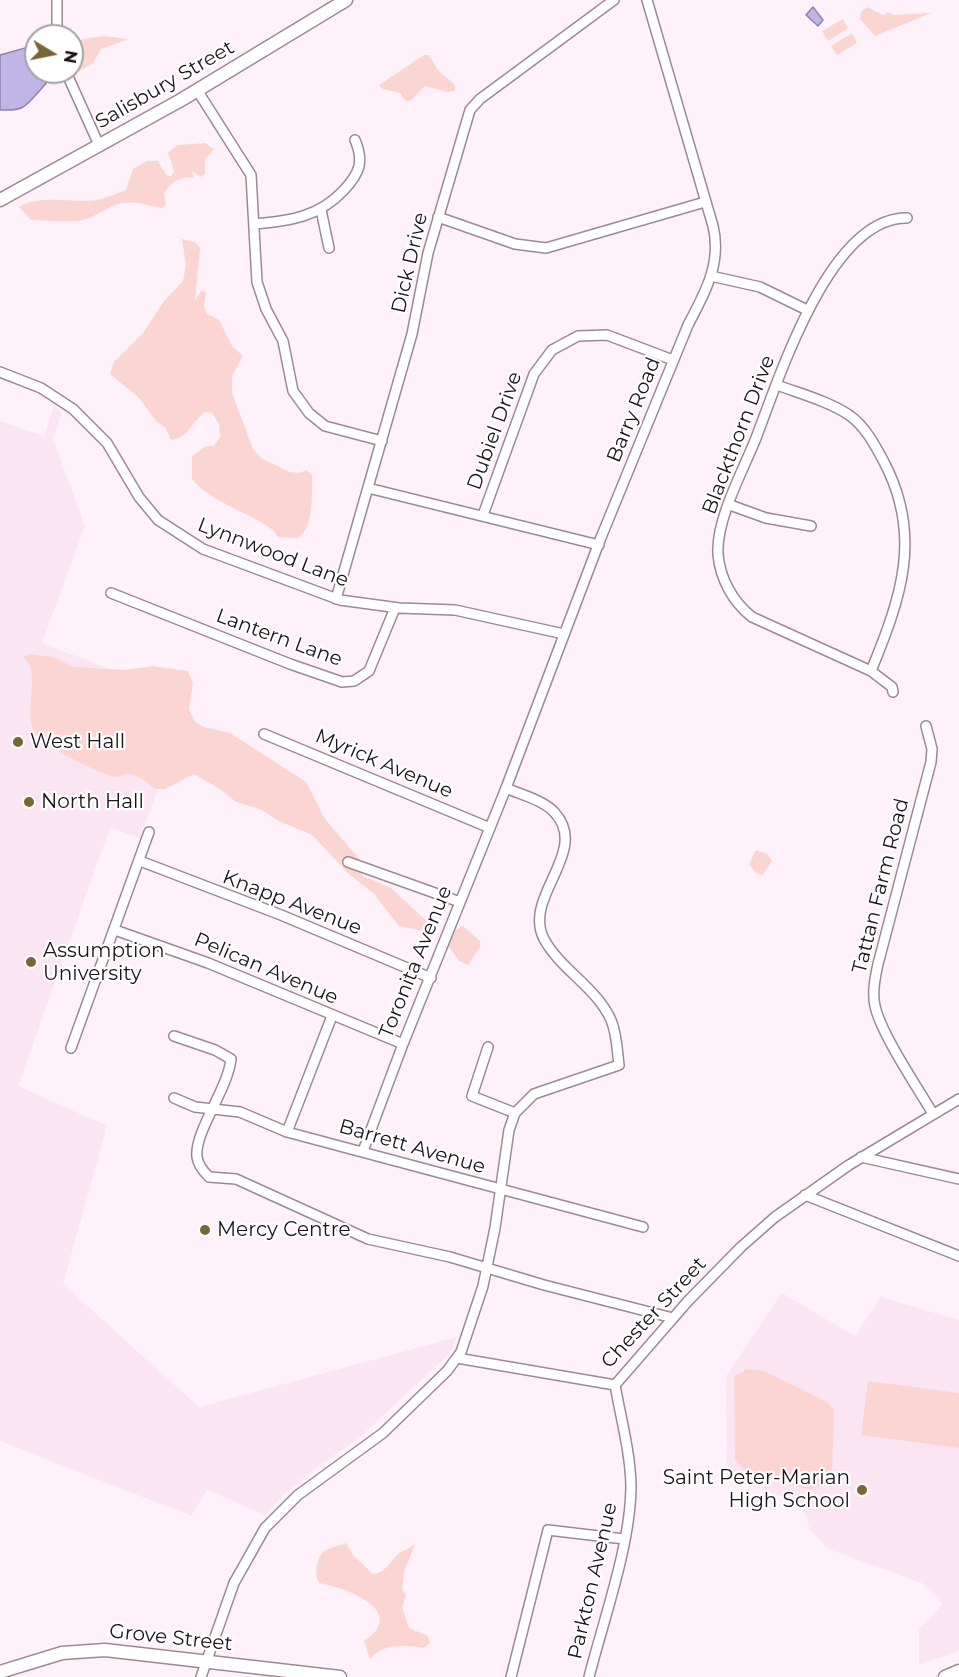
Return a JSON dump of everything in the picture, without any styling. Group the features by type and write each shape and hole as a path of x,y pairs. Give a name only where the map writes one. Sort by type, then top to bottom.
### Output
{"main road":[{"name":"Salisbury Street","path":"0,200 197,90 346,0"},
{"name":"Grove Street","path":"0,1672 42,1657 90,1650 123,1651 340,1677"},
{"path":"945,1677 959,1671"}],"street":[{"path":"57,0 57,24"},
{"name":"Dick Drive","path":"336,599 418,312 426,265 438,217 463,128 474,104 614,0"},
{"name":"Barry Road","path":"506,788 598,544 673,360 711,276 716,246 647,0"},
{"path":"71,84 99,145"},
{"path":"197,90 249,169 253,187 258,288 283,341 293,391 309,413 325,426 382,441"},
{"path":"254,224 290,220 321,210 349,185 358,171 361,159 355,140"},
{"path":"438,217 515,244 546,248 705,202"},
{"path":"321,210 329,248"},
{"name":"Blackthorn Drive","path":"893,692 892,687 871,671 760,622 742,609 723,576 718,554 722,529 730,505 807,310 837,263 858,242 884,222 907,218"},
{"path":"711,276 760,287 807,310"},
{"name":"Dubiel Drive","path":"483,515 534,374 552,350 569,340 598,334 618,337 673,360"},
{"name":"Lynnwood Lane","path":"0,372 41,388 73,409 107,443 148,510 179,535 214,554 336,599 396,608 455,610 564,634"},
{"path":"777,385 842,411 863,427 875,444 900,497 907,531 904,570 871,671"},
{"path":"368,488 598,544"},
{"path":"730,505 766,518 810,526"},
{"name":"Lantern Lane","path":"111,592 290,664 342,682 354,681 369,671 396,608"},
{"name":"Tattan Farm Road","path":"926,726 932,748 931,762 878,964 874,995 876,1011 885,1030 933,1114"},
{"name":"Myrick Avenue","path":"264,734 490,828"},
{"path":"201,1677 239,1572 271,1521 306,1488 383,1433 457,1358 472,1325 486,1269 509,1130 515,1113 534,1094 619,1065 615,1031 608,1013 548,945 540,927 541,906 562,856 566,840 558,817 544,805 506,788"},
{"name":"Toronita Avenue","path":"363,1151 403,1044 506,788"},
{"path":"71,1048 149,832"},
{"name":"Knapp Avenue","path":"140,861 280,915 431,978"},
{"path":"348,862 459,902"},
{"name":"Pelican Avenue","path":"115,930 208,963 403,1044"},
{"path":"287,1132 332,1016"},
{"path":"174,1036 231,1058 224,1086 197,1153 199,1164 209,1177 236,1179 368,1239 450,1257 486,1269 673,1318"},
{"path":"488,1047 472,1096 515,1113"},
{"name":"Barrett Avenue","path":"174,1098 195,1107 240,1112 287,1132 363,1151 500,1191 643,1227"},
{"name":"Chester Street","path":"457,1358 615,1385 673,1318 741,1247 805,1195 861,1157 959,1099"},
{"path":"861,1157 959,1179"},
{"path":"805,1195 959,1256"},
{"name":"Parkton Avenue","path":"589,1677 624,1539 630,1502 630,1472 615,1385"},
{"path":"511,1677 548,1530 624,1539"}],"shaded area":[{"path":"813,7 823,20 818,26 806,15"},
{"path":"867,7 883,15 888,12 894,15 931,13 875,36 860,19 861,12"},
{"path":"843,19 848,28 828,41 822,31"},
{"path":"852,33 857,43 837,55 831,46"},
{"path":"103,36 129,39 101,49 93,63 84,68 84,39"},
{"path":"24,48 24,84 45,84 26,105 15,110 0,110 0,55"},
{"path":"424,55 429,55 437,69 455,85 455,90 448,92 425,86 410,101 406,101 400,93 382,89 379,85"},
{"path":"205,143 214,149 205,159 205,174 201,177 192,171 194,178 181,179 173,183 164,194 166,204 163,208 126,203 113,206 83,220 64,221 31,220 19,207 36,201 90,201 108,197 126,190 133,169 147,161 158,161 166,175 171,176 174,172 168,152 178,145"},
{"path":"182,239 195,242 200,248 195,301 201,291 206,292 204,307 207,314 219,320 232,346 243,356 232,376 232,393 253,449 261,458 289,472 299,473 307,470 312,475 309,518 307,526 298,538 278,537 273,530 212,496 192,479 192,456 206,446 214,446 220,437 219,424 212,413 205,412 186,433 171,440 165,427 157,422 139,398 110,374 114,362 143,333 164,301 183,281 186,265"},
{"name":"Assumption University","path":"54,405 62,411 53,439 85,526 42,643 191,700 140,838 110,828 18,1086 107,1126 63,1284 199,1407 457,1337 449,1354 359,1438 284,1494 265,1515 207,1490 191,1516 0,1441 0,421 44,436"},
{"path":"30,654 53,657 74,667 124,670 152,666 188,671 193,683 189,709 195,722 204,727 230,733 306,782 325,819 360,860 363,876 391,888 434,928 433,933 399,926 373,893 349,874 312,835 277,820 262,810 236,802 220,789 194,774 165,789 155,789 143,779 135,776 128,774 114,777 85,765 41,740 36,735 30,716 31,672 29,663 23,657"},
{"path":"756,850 767,854 772,861 762,876 749,864"},
{"path":"463,926 480,941 480,947 468,965 459,961 448,945 455,930"},
{"name":"Saint Peter-Marian High School","path":"782,1293 855,1336 881,1297 959,1320 959,1651 919,1665 919,1629 943,1604 922,1583 828,1549 810,1530 802,1504 727,1476 726,1376"},
{"path":"747,1369 764,1371 827,1402 834,1410 832,1476 823,1484 810,1490 745,1471 735,1460 734,1376"},
{"path":"868,1381 959,1393 959,1448 861,1435"},
{"path":"346,1543 353,1555 373,1574 384,1569 399,1554 415,1544 404,1572 402,1589 406,1595 402,1607 409,1628 428,1636 430,1643 424,1648 395,1646 381,1650 370,1659 364,1641 376,1630 380,1620 377,1611 358,1596 319,1583 317,1579 317,1564 324,1551"}],"place":[{"name":"West Hall","path":"18,742"},
{"name":"North Hall","path":"29,802"},
{"name":"Assumption University","path":"31,962"},
{"name":"Mercy Centre","path":"205,1230"},
{"name":"Saint Peter-Marian High School","path":"862,1490"}]}
